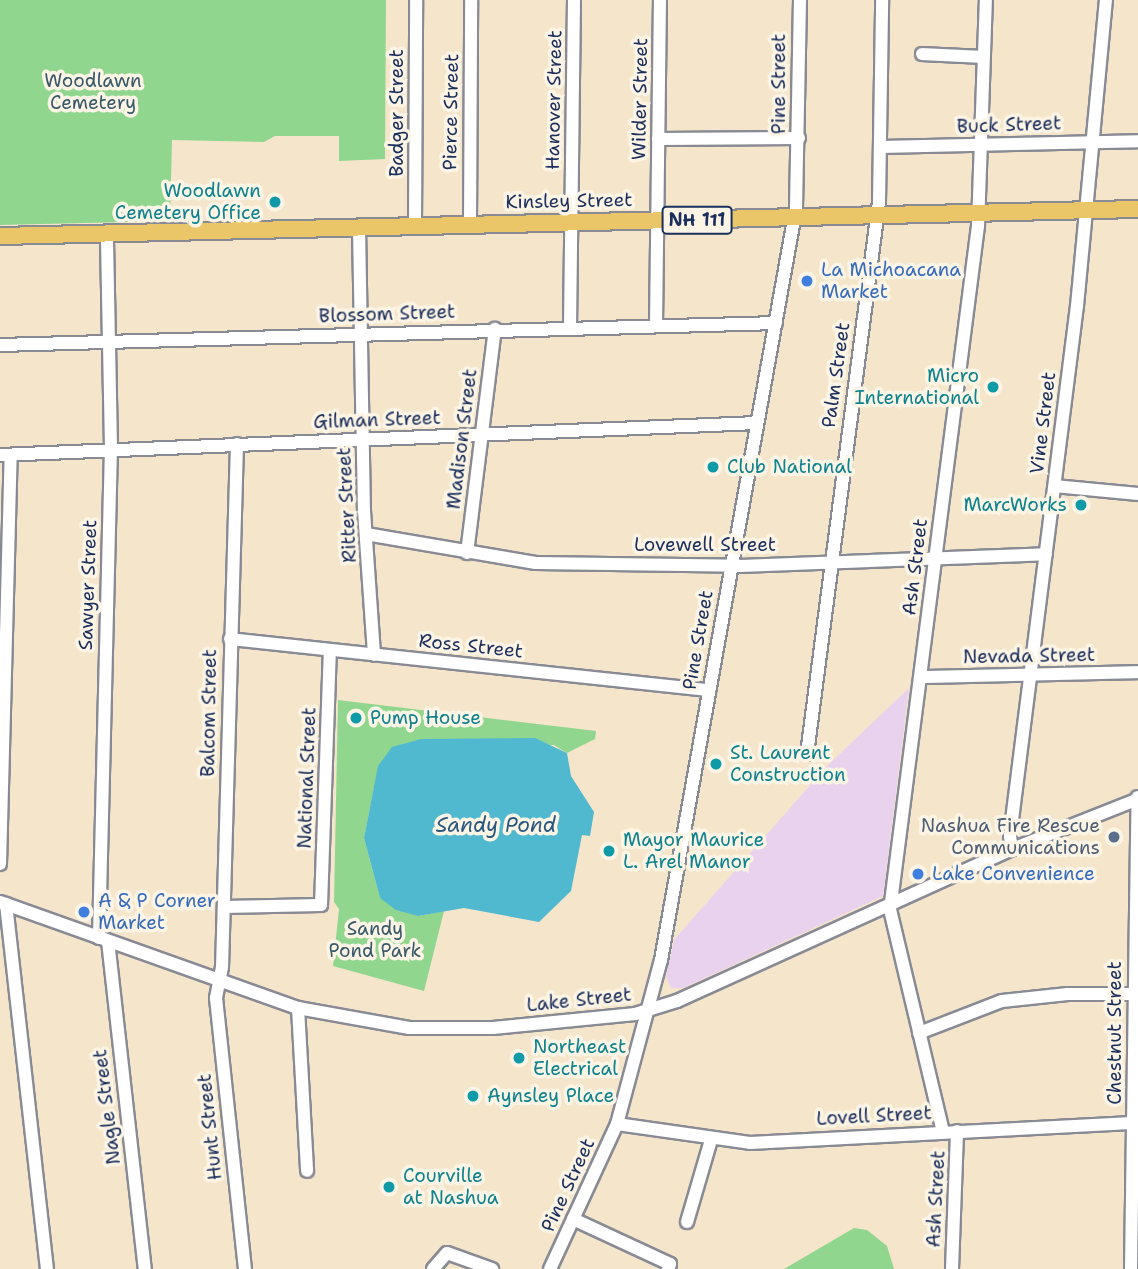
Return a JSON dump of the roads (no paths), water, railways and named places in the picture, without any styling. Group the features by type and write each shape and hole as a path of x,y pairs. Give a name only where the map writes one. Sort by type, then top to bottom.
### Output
{"main road":[{"name":"Kinsley Street","path":"0,236 1138,209"}],"street":[{"name":"Badger Street","path":"415,225 416,0"},
{"name":"Pierce Street","path":"470,224 471,0"},
{"name":"Hanover Street","path":"570,327 574,0"},
{"name":"Wilder Street","path":"656,325 660,0"},
{"name":"Pine Street","path":"550,1269 617,1124 649,1010 795,218 799,138 800,0"},
{"name":"Palm Street","path":"807,754 877,217 882,0"},
{"name":"Ash Street","path":"943,1132 892,924 892,902 979,214 979,146 986,0"},
{"name":"Vine Street","path":"1012,849 1086,211 1105,0"},
{"path":"922,54 983,57"},
{"path":"658,139 799,138"},
{"name":"Buck Street","path":"880,147 1138,141"},
{"name":"Ritter Street","path":"359,227 366,534 374,655"},
{"name":"Sawyer Street","path":"103,940 111,448 107,233"},
{"name":"Blossom Street","path":"0,345 776,323"},
{"name":"Madison Street","path":"467,553 495,329"},
{"name":"Gilman Street","path":"5,455 111,448 756,423"},
{"name":"Balcom Street","path":"219,982 224,907 237,444"},
{"path":"0,864 5,455"},
{"path":"1055,486 1138,494"},
{"name":"Lovewell Street","path":"366,534 536,563 731,565 1046,554"},
{"name":"Ross Street","path":"230,639 709,690"},
{"name":"National Street","path":"224,907 321,905 330,651"},
{"name":"Nevada Street","path":"921,677 1138,672"},
{"name":"Lake Street","path":"3,903 298,1008 430,1030 493,1028 649,1010 1012,849 1138,798"},
{"name":"Chestnut Street","path":"1131,1269 1135,1216 1138,798"},
{"path":"3,903 47,1269"},
{"name":"Nagle Street","path":"103,940 145,1269"},
{"name":"Hunt Street","path":"219,982 216,1010 245,1269"},
{"path":"919,1033 1010,1000 1068,994 1136,994"},
{"path":"298,1008 307,1171"},
{"name":"Lovell Street","path":"617,1124 711,1140 750,1143 957,1131 1135,1115"},
{"name":"Ash Street","path":"951,1269 959,1161 957,1131"},
{"path":"687,1222 711,1140"},
{"path":"573,1219 669,1267"},
{"path":"433,1269 447,1252 492,1269"}],"water":[{"name":"Sandy Pond","path":"535,738 567,753 571,776 594,812 590,836 582,835 571,891 539,922 464,908 418,916 396,910 380,898 364,838 378,766 392,747 421,739"}],"place":[{"name":"Woodlawn Cemetery Office","path":"275,202"},
{"name":"La Michoacana Market","path":"807,281"},
{"name":"Micro International","path":"993,387"},
{"name":"Club National","path":"713,467"},
{"name":"MarcWorks","path":"1081,505"},
{"name":"Pump House","path":"356,718"},
{"name":"St. Laurent Construction","path":"716,764"},
{"name":"Nashua Fire Rescue Communications","path":"1114,837"},
{"name":"Mayor Maurice L. Arel Manor","path":"609,851"},
{"name":"Lake Convenience","path":"918,874"},
{"name":"A & P Corner Market","path":"84,912"},
{"name":"Northeast Electrical","path":"519,1058"},
{"name":"Aynsley Place","path":"473,1096"},
{"name":"Courville at Nashua","path":"389,1187"}],"park label":[{"name":"Woodlawn Cemetery","path":"93,92"},
{"name":"Sandy Pond Park","path":"375,940"}]}
